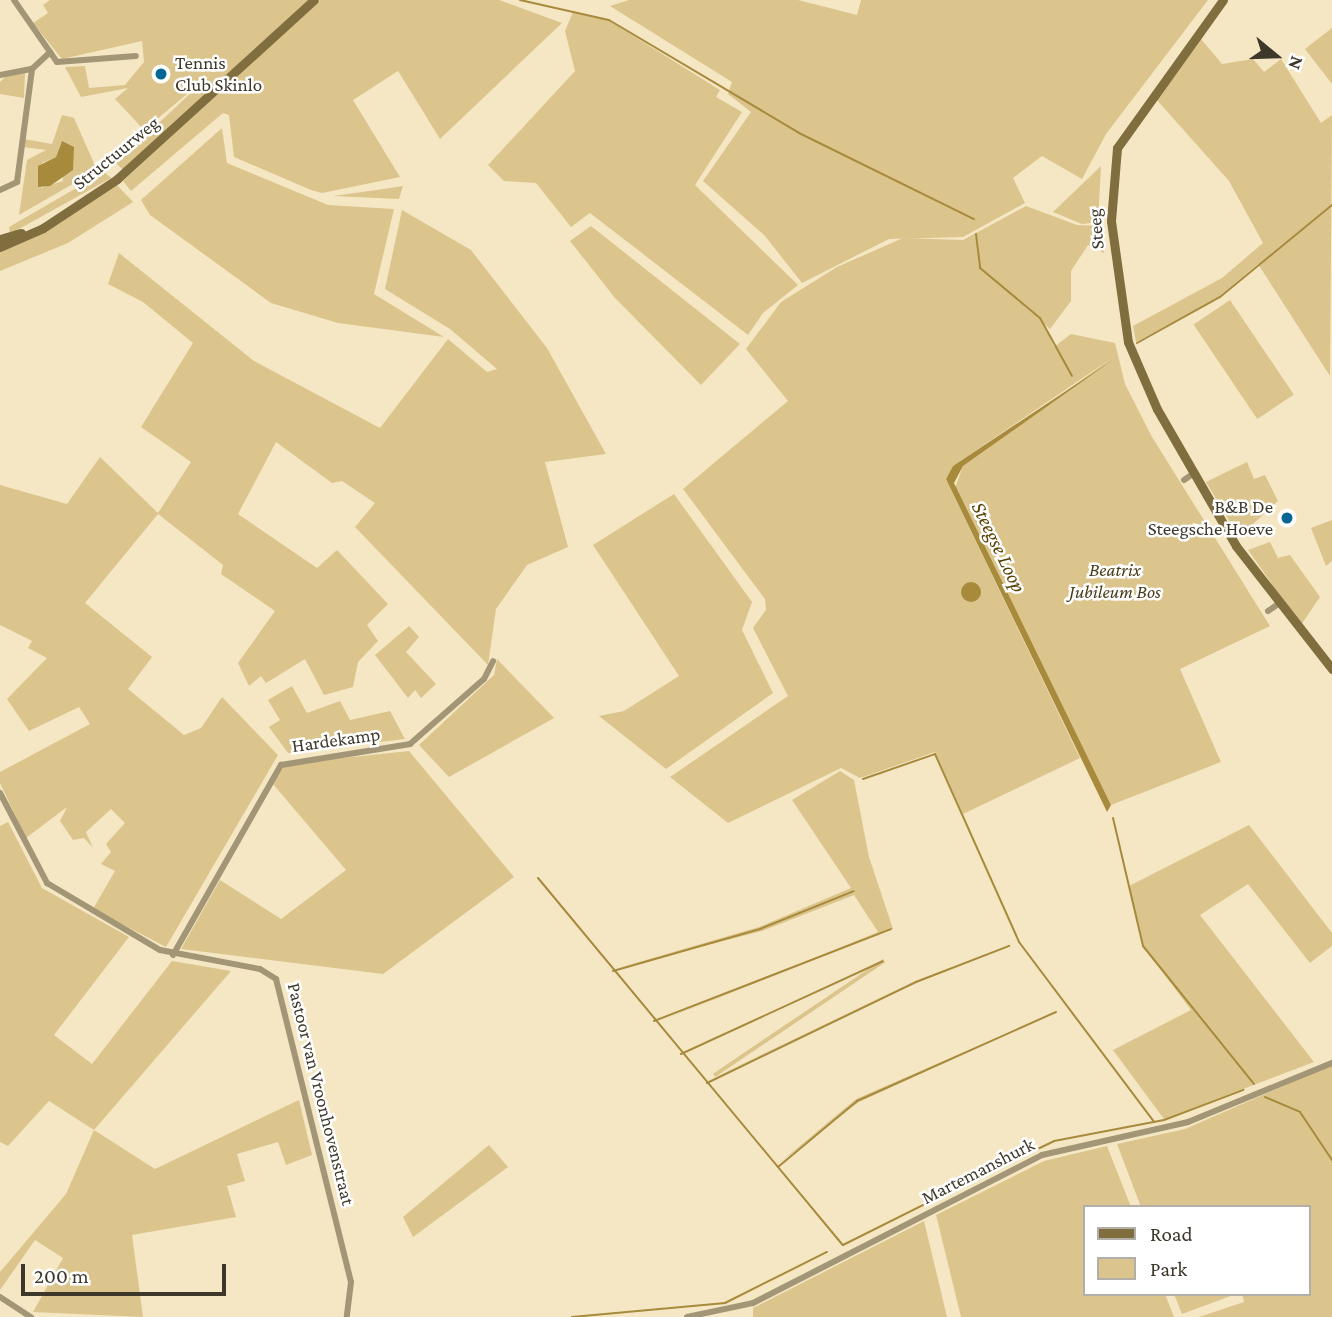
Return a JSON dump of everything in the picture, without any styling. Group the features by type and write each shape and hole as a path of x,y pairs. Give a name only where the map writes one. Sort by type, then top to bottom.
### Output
{"street":[{"path":"14,0 57,62 136,56"},
{"name":"Structuurweg","path":"0,247 61,216 146,155 314,0"},
{"name":"Steeg","path":"1223,0 1121,139 1112,173 1107,222 1128,342 1194,473 1277,605 1332,669"},
{"path":"0,75 32,69 50,52"},
{"path":"0,190 17,182 32,69"},
{"name":"Structuurweg","path":"0,239 61,216"},
{"path":"1184,480 1194,473"},
{"path":"1268,611 1277,605"},
{"name":"Hardekamp","path":"173,955 281,765 410,744 484,679 493,661"},
{"name":"Pastoor van Vroonhovenstraat","path":"0,793 47,883 173,955 260,969 278,982 351,1282 347,1317"},
{"name":"Martemanshurk","path":"687,1317 753,1303 1042,1155 1188,1122 1332,1063"},
{"path":"0,1297 31,1317"}],"green space":[{"path":"50,0 308,0 123,170 116,163 211,74 144,130 115,99 128,88 81,97 65,67 85,66 89,88 125,85 144,62 142,41 62,59 33,23 48,13 43,5"},
{"path":"320,0 499,0 562,23 440,139 398,71 353,100 400,177 322,193 311,190 234,157 229,115 223,113 131,191 123,181"},
{"path":"629,0 798,0 857,15 861,0 1208,0 1106,134 1082,179 1042,156 1013,178 1025,203 963,237 889,239 802,283 765,236 703,181 751,112 728,94 732,82 610,6"},
{"path":"573,12 608,20 720,90 716,97 742,112 695,185 798,285 763,313 748,335 590,213 571,227 536,183 504,181 488,165 575,71 565,31"},
{"path":"1332,28 1332,84 1305,49"},
{"path":"1201,39 1222,64 1253,59 1264,72 1281,59 1321,123 1332,115 1330,376 1258,264 1211,303 1136,342 1133,326 1222,278 1263,243 1229,181 1156,99"},
{"path":"25,72 24,98 0,94 0,82 9,73"},
{"path":"62,115 74,118 97,170 19,215 27,160 46,150 23,147 24,139 52,144","holes":["61,143 63,181 41,188 42,163 56,157"]},
{"path":"222,128 227,163 328,205 394,209 374,294 444,337 338,323 271,303 150,215 141,200"},
{"path":"1101,166 1098,222 1082,224 1053,212"},
{"path":"104,172 111,178 10,234 9,227"},
{"path":"117,185 133,202 68,243 0,271 0,251"},
{"path":"403,186 399,199 333,196 384,189"},
{"name":"Beatrix Jubileum Bos","path":"1026,206 1077,225 1101,226 1104,253 1088,245 1071,271 1071,301 1050,329 1044,324 1054,347 1071,334 1115,343 1125,384 1152,437 1270,626 1180,669 1221,762 1111,805 955,488 963,466 1112,358 953,466 946,479 1080,758 963,814 935,752 860,778 841,768 728,823 670,777 788,696 753,628 766,610 765,599 683,489 788,401 746,349 781,302 837,267 903,238 963,240"},
{"path":"402,210 471,250 547,348 606,454 545,462 568,547 527,565 496,609 488,665 355,527 375,503 342,481 332,483 276,442 238,514 317,568 337,550 388,604 367,625 378,641 358,662 353,687 324,695 305,659 266,683 261,676 249,686 238,663 275,611 221,574 223,565 158,514 85,603 152,657 128,689 184,735 201,728 222,697 278,755 166,947 93,909 115,871 101,864 111,852 106,844 125,823 111,809 86,832 93,848 84,838 73,840 60,821 67,807 26,838 0,783 0,772 90,724 79,707 29,731 7,699 47,658 28,648 32,641 0,625 0,485 67,504 100,457 158,513 191,462 141,427 193,343 143,302 108,284 119,253 254,361 380,428 448,339 487,372 497,369 450,329 385,289"},
{"path":"591,226 740,344 701,385 615,298 570,241"},
{"path":"1230,300 1294,395 1257,419 1194,325"},
{"path":"1247,462 1254,479 1265,475 1278,501 1239,537 1206,482"},
{"path":"674,494 752,602 742,630 773,693 666,769 599,716 624,711 679,676 593,545"},
{"path":"1332,520 1332,561 1326,566 1311,528"},
{"path":"1270,542 1278,558 1290,555 1320,597 1301,625 1248,550"},
{"path":"409,626 419,637 406,652 436,684 421,698 415,690 408,698 375,655"},
{"path":"497,659 554,718 449,777 419,745 494,675"},
{"path":"292,686 307,713 340,701 350,720 390,711 405,739 288,753 269,727 280,720 268,700"},
{"path":"409,751 514,877 383,974 181,949 220,880 281,919 346,870 273,784 285,764"},
{"path":"840,771 854,780 869,857 893,929 657,1022 878,932 854,895 762,931 615,969 759,927 851,888 792,800"},
{"path":"8,822 42,888 129,937 54,1035 92,1064 172,961 231,971 94,1130 49,1101 8,1146 0,1142 0,826"},
{"path":"1249,825 1332,933 1332,946 1310,963 1248,884 1200,915 1314,1062 1164,1119 1113,1050 1191,1010 1143,946 1129,886"},
{"path":"1012,945 916,983 707,1081 915,981"},
{"path":"883,959 885,962 715,1077 713,1074"},
{"path":"1056,1012 859,1102 777,1165 856,1099"},
{"path":"1332,1065 1332,1317 1199,1317 1244,1302 1242,1296 1311,1296 1311,1205 1140,1205 1117,1144 1185,1129"},
{"path":"299,1100 312,1155 286,1165 278,1142 237,1154 245,1181 227,1186 236,1217 132,1235 143,1317 33,1312 63,1258 35,1240 0,1290 0,1272 66,1194 94,1130 155,1169"},
{"path":"489,1145 508,1167 413,1237 403,1217"},
{"path":"1107,1146 1130,1205 1084,1205 1084,1296 1166,1296 1174,1317 961,1317 936,1215 1044,1161"},
{"path":"924,1221 947,1317 753,1317 753,1308"},
{"path":"1175,1296 1231,1296 1182,1314"}],"shaded area":[{"path":"62,141 74,147 73,170 50,186 38,187 38,166 56,157"},
{"path":"1114,359 963,466 954,483 1111,805 1107,812 946,479 953,466"},
{"path":"971,582 978,585 981,592 978,599 971,602 964,599 961,592 964,585"}],"waterway":[{"path":"520,0 609,20 799,133 974,219"},
{"name":"Steegse Loop","path":"1137,343 1220,297 1332,205"},
{"path":"976,234 980,268 1040,318 1072,376"},
{"path":"863,779 935,754 1019,942 1154,1122"},
{"name":"Steegse Loop","path":"1113,818 1143,946 1254,1084"},
{"path":"538,878 843,1245 933,1200"},
{"path":"613,971 760,929 854,891"},
{"path":"654,1021 891,929"},
{"path":"707,1083 916,982 1009,946"},
{"path":"681,1054 883,961"},
{"path":"778,1167 857,1101 1056,1012"},
{"path":"942,1195 1054,1141 1164,1120 1243,1090"},
{"name":"Steegse Loop","path":"1265,1097 1300,1112 1332,1160"},
{"path":"572,1317 725,1303 827,1252"}],"place":[{"name":"Tennis Club Skinlo","path":"161,74"},
{"name":"B&B De Steegsche Hoeve","path":"1287,518"}]}
